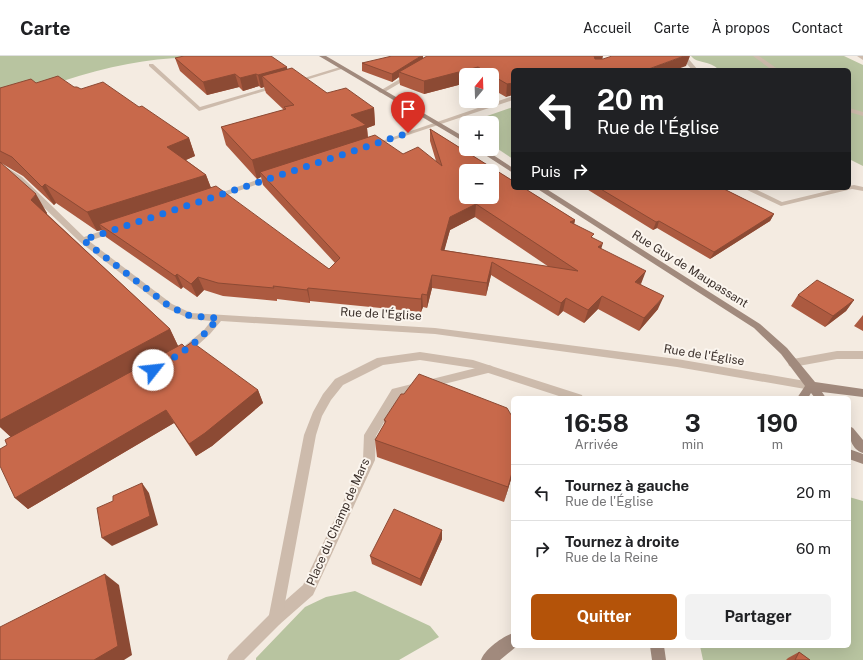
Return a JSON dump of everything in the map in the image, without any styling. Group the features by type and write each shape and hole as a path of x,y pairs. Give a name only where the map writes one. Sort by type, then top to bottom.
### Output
{"main road":[{"path":"322,56 459,137"},
{"path":"490,156 511,170"},
{"name":"Rue Guy de Maupassant","path":"543,190 757,326 784,351 819,396"},
{"path":"804,396 811,386 863,393"},
{"path":"851,433 863,448"},
{"path":"851,455 863,459"},
{"path":"488,660 511,642"},
{"path":"656,648 659,660"}],"street":[{"path":"683,56 693,68"},
{"path":"756,56 773,68"},
{"path":"151,65 199,109 282,85"},
{"path":"290,83 342,68"},
{"path":"381,92 414,72"},
{"path":"364,148 511,99"},
{"path":"851,111 863,114"},
{"name":"Rue de l'Église","path":"0,164 19,179 83,240 169,306 190,316 435,331 678,363 811,386"},
{"path":"208,199 282,175"},
{"path":"851,188 863,189"},
{"path":"751,190 780,204 841,190"},
{"path":"83,240 127,226"},
{"path":"174,359 207,332 218,318"},
{"path":"793,363 837,355 863,355"},
{"path":"275,619 310,435 317,415 327,397 339,382 380,361 420,356 474,364 572,396"},
{"name":"Place du Champ de Mars","path":"234,660 275,619 308,590 369,460 370,435 396,392 488,369"}],"green space":[{"path":"0,56 246,56 172,58 143,61 112,67 0,101"},
{"path":"691,56 844,56 863,65 863,166 851,160 851,68 716,68"},
{"path":"511,108 511,158 499,150 499,116 487,116"},
{"path":"851,498 863,501 863,660 703,660 700,648 851,648"},
{"path":"355,591 430,626 439,637 399,660 256,660 256,658 305,607 326,597"}],"building":[{"path":"184,56 271,56 287,67 258,75 256,74 240,78 235,74 203,82 175,58"},
{"path":"392,56 421,56 392,74 362,63"},
{"path":"427,56 594,56 595,59 603,59 612,56 684,56 651,68 511,68 511,83 507,84 499,79 499,68 478,67 459,68 459,72 424,81 399,72"},
{"path":"292,68 327,93 346,88 374,108 351,115 366,125 252,160 221,127 286,109 284,107 294,105 262,76"},
{"path":"58,76 74,87 81,89 103,82 139,107 142,106 189,138 167,147 206,175 87,212 45,184 42,187 12,157 0,151 0,88 31,79 36,83"},
{"path":"430,129 459,147 459,156 473,156 486,164 459,164 459,204 476,204 499,204 499,172 511,180 511,190 527,190 575,220 570,222 594,234 591,237 603,243 598,247 646,271 635,282 664,296 644,318 602,296 588,310 566,298 561,303 492,262 487,283 432,275 427,295 422,294 421,299 308,288 307,290 273,286 274,288 218,283 198,277 191,284 177,274 175,276 99,224 216,186 329,269 340,258 260,172 375,135 403,154 418,147 442,166","holes":["476,204 578,271 441,250 450,217"]},
{"path":"0,162 36,194 31,200 170,329 0,420"},
{"path":"602,190 726,190 774,214 714,252 659,221 656,222"},
{"path":"817,280 854,300 833,316 798,295"},
{"path":"192,342 258,390 189,444 166,410 15,498 0,466 0,449 7,445 5,440 182,344 185,347"},
{"path":"419,374 507,408 511,415 511,476 508,487 375,440 386,421 384,420 401,394 404,394"},
{"path":"142,483 150,516 102,538 97,508 113,501 113,496"},
{"path":"394,509 442,530 420,579 370,556"},
{"path":"105,574 118,646 94,660 0,660 0,627"},
{"path":"799,652 810,660 795,660"}],"route":[{"path":"153,370 181,355 207,332 218,318 190,316 169,306 83,240 408,133"}]}
